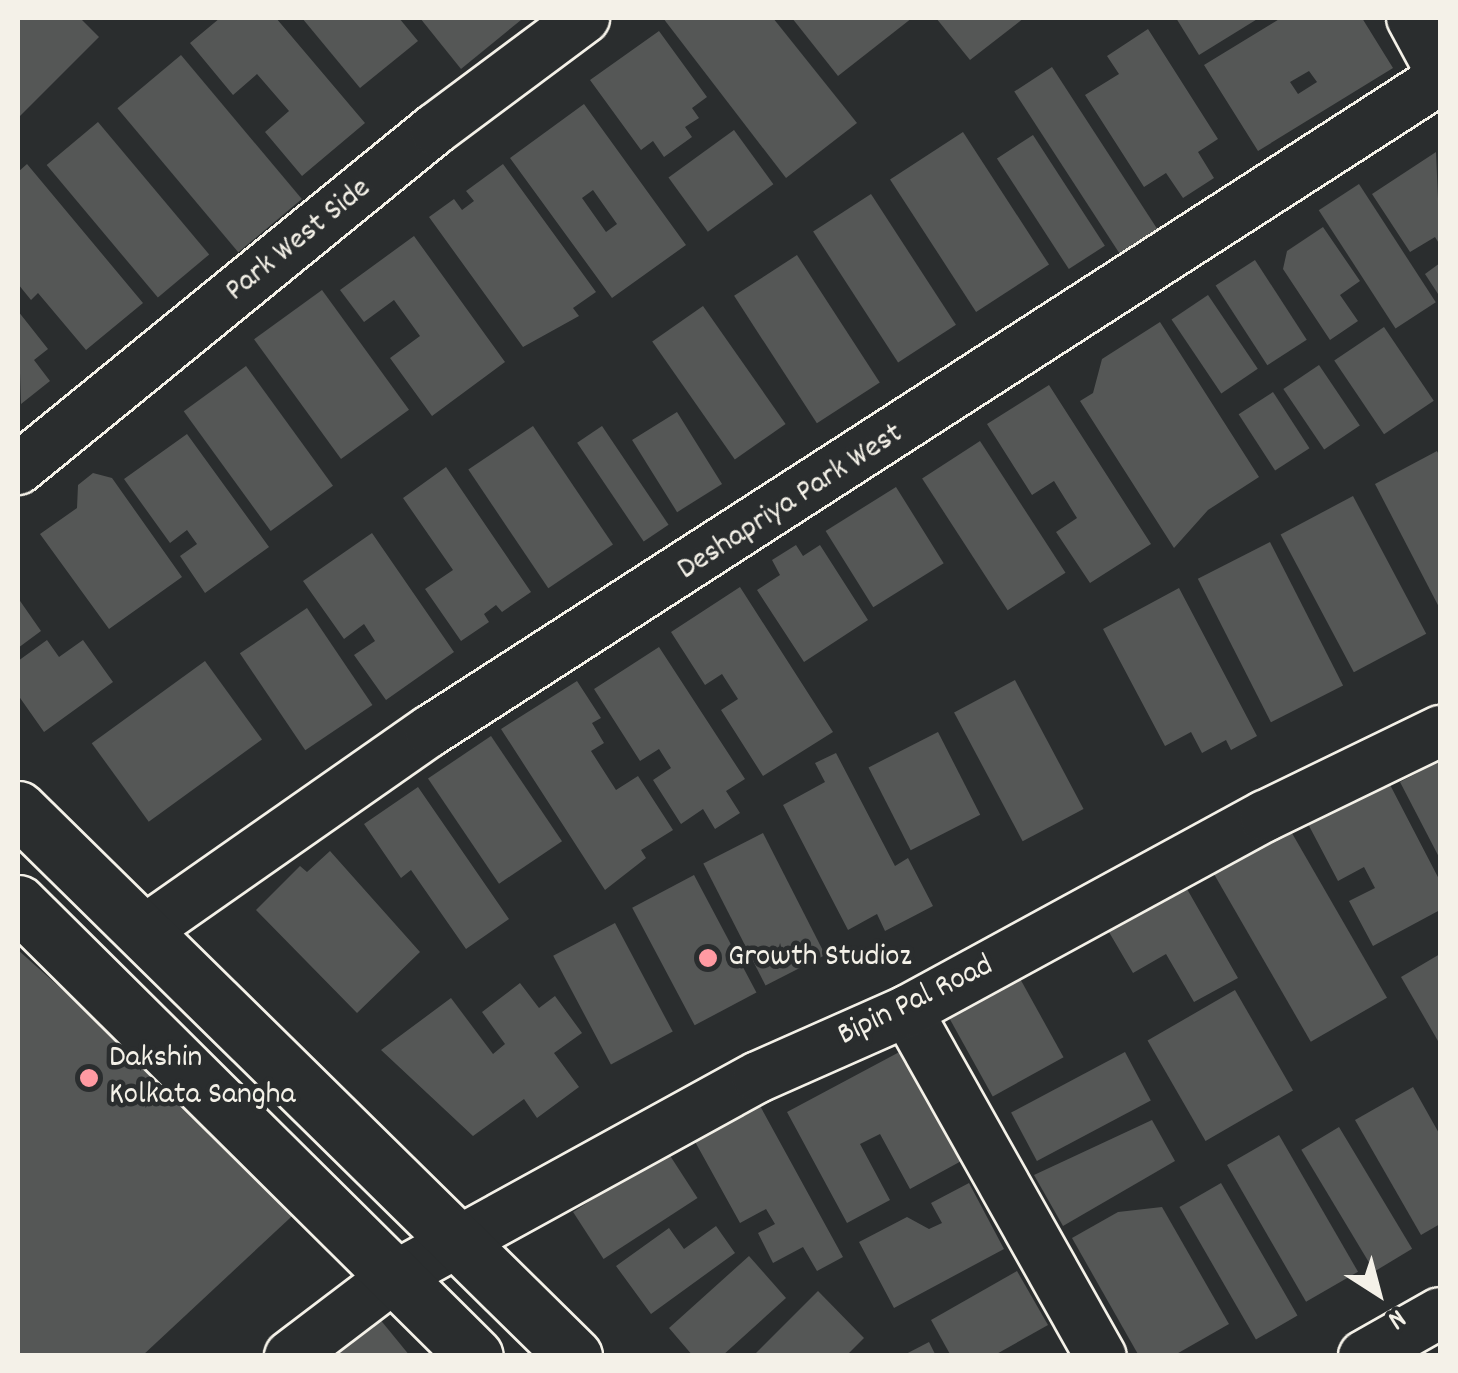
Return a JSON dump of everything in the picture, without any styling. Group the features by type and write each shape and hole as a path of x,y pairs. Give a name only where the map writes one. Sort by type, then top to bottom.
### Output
{"main road":[{"path":"18,809 461,1239 574,1356"},
{"path":"18,903 475,1356"}],"street":[{"name":"Park West Side","path":"18,469 584,18"},
{"path":"1412,18 1440,70"},
{"name":"Deshapriya Park West","path":"144,931 430,732 1440,79"},
{"name":"Bipin Pal Road","path":"290,1356 394,1278 758,1077 908,1011 1265,816 1440,731"},
{"path":"908,1011 1101,1356"},
{"path":"1364,1356 1440,1313"}],"building":[{"path":"18,18 80,18 99,37 18,118"},
{"path":"220,18 276,18 365,123 302,176 265,132 289,111 257,74 233,95 190,43"},
{"path":"302,18 399,18 418,41 360,88"},
{"path":"420,18 519,18 521,20 461,69"},
{"path":"663,18 773,18 857,123 786,178"},
{"path":"792,18 912,18 838,76"},
{"path":"936,18 1024,18 970,60"},
{"path":"1176,18 1259,18 1199,55"},
{"path":"1281,18 1362,18 1393,68 1258,151 1204,65","holes":["1309,71 1317,82 1298,94 1290,82"]},
{"path":"1148,29 1218,139 1198,152 1214,178 1183,198 1166,173 1144,187 1085,95 1119,74 1107,56"},
{"path":"659,31 707,97 692,108 699,118 685,127 692,137 664,157 653,141 641,150 590,80"},
{"path":"181,55 302,199 238,252 117,108"},
{"path":"1052,67 1157,229 1119,253 1014,92"},
{"path":"584,104 686,245 612,298 510,158","holes":["593,190 617,224 606,232 582,198"]},
{"path":"98,122 209,255 158,298 47,165"},
{"path":"734,130 773,184 708,232 668,178"},
{"path":"963,132 1049,265 976,312 890,179"},
{"path":"1033,135 1105,246 1069,269 997,158"},
{"path":"1436,152 1440,245 1435,237 1410,252 1372,194"},
{"path":"27,164 143,303 86,350 38,293 31,300 18,284 18,172"},
{"path":"503,164 596,292 573,308 579,316 523,347 429,217 454,199 462,210 474,201 466,191"},
{"path":"1359,184 1436,302 1396,328 1319,210"},
{"path":"871,194 956,325 898,362 813,232"},
{"path":"1323,227 1360,281 1340,295 1358,321 1330,340 1283,269 1287,251"},
{"path":"414,236 505,362 432,416 390,358 420,336 394,300 364,322 340,290"},
{"path":"797,255 880,382 817,423 734,296"},
{"path":"1255,260 1307,340 1267,365 1216,286"},
{"path":"1440,263 1440,297 1425,274"},
{"path":"322,290 409,410 341,459 254,339"},
{"path":"1208,295 1258,369 1221,393 1172,320"},
{"path":"703,306 786,424 735,460 652,342"},
{"path":"18,311 48,349 34,360 50,381 21,404"},
{"path":"1160,322 1259,477 1208,510 1174,548 1080,401 1093,393 1102,359"},
{"path":"1384,327 1434,401 1384,434 1334,361"},
{"path":"1319,365 1360,426 1324,450 1283,389"},
{"path":"246,366 333,486 271,531 184,411"},
{"path":"1049,385 1151,544 1090,583 1056,532 1077,518 1054,481 1032,495 987,424"},
{"path":"1273,392 1309,448 1275,471 1239,414"},
{"path":"677,412 722,484 677,512 632,440"},
{"path":"533,426 613,545 548,588 468,470"},
{"path":"602,426 669,525 644,541 577,443"},
{"path":"187,434 269,547 205,593 180,556 197,544 187,530 170,543 124,479"},
{"path":"980,441 1066,573 1008,610 922,479"},
{"path":"1437,451 1440,457 1440,609 1375,484"},
{"path":"446,467 531,592 502,612 496,605 484,614 489,622 461,641 425,589 453,570 403,498"},
{"path":"93,473 112,478 182,577 109,629 40,534 77,508 78,485"},
{"path":"896,487 944,563 873,607 826,531"},
{"path":"1353,496 1426,634 1354,672 1281,534"},
{"path":"372,533 454,652 386,700 354,655 375,641 364,624 344,639 303,581"},
{"path":"1270,542 1343,685 1271,722 1198,579"},
{"path":"796,545 803,556 820,545 868,620 804,662 757,590 780,575 772,560"},
{"path":"740,587 833,732 763,776 721,710 738,699 722,674 705,685 671,632"},
{"path":"1179,588 1257,736 1231,750 1226,740 1202,753 1191,732 1165,746 1103,629"},
{"path":"18,598 41,631 18,648"},
{"path":"307,608 372,705 305,750 240,653"},
{"path":"47,640 59,657 83,640 113,682 44,732 18,695 18,661"},
{"path":"659,647 745,779 726,791 740,813 715,829 703,809 681,824 653,780 671,768 659,749 640,761 594,689"},
{"path":"205,661 262,739 149,822 92,743"},
{"path":"1015,680 1084,809 1023,841 954,712"},
{"path":"577,681 601,718 592,723 604,743 591,751 616,790 638,776 673,830 641,850 646,858 605,890 501,729"},
{"path":"938,732 980,815 911,850 869,767"},
{"path":"491,736 562,841 499,884 428,778"},
{"path":"836,753 895,866 908,858 933,906 885,931 877,914 848,930 783,805 825,782 815,763"},
{"path":"1440,761 1440,859 1400,782"},
{"path":"1387,779 1440,881 1440,910 1373,946 1349,901 1375,888 1364,867 1338,881 1307,822"},
{"path":"418,787 509,919 466,949 411,870 401,878 364,824"},
{"path":"1289,828 1387,998 1311,1042 1213,872"},
{"path":"763,833 825,955 765,985 703,863"},
{"path":"330,851 420,952 357,1013 256,910 300,866 307,872"},
{"path":"694,875 756,992 695,1025 632,908"},
{"path":"1183,882 1238,978 1194,1002 1166,954 1133,973 1106,927"},
{"path":"615,923 673,1032 611,1064 553,956"},
{"name":"Dakshin Kolkata Sangha","path":"18,950 304,1205 142,1356 18,1356"},
{"path":"1440,954 1440,1039 1438,1041 1401,977"},
{"path":"1018,975 1064,1057 993,1096 947,1014"},
{"path":"520,983 539,1008 555,996 582,1033 554,1053 579,1087 537,1118 524,1099 473,1136 381,1050 451,998 493,1054 505,1044 482,1012"},
{"path":"1235,990 1293,1090 1206,1141 1148,1040"},
{"path":"905,1049 965,1159 910,1189 880,1134 860,1144 890,1200 847,1223 787,1112"},
{"path":"1125,1052 1151,1101 1037,1161 1011,1113"},
{"path":"1413,1087 1440,1135 1440,1224 1421,1235 1355,1120"},
{"path":"753,1093 843,1257 817,1271 803,1247 773,1263 758,1233 775,1224 766,1209 740,1223 688,1129"},
{"path":"1152,1120 1175,1161 1063,1226 1034,1175"},
{"path":"1339,1127 1412,1249 1374,1271 1301,1150"},
{"path":"1279,1135 1358,1272 1306,1302 1227,1165"},
{"path":"667,1151 697,1198 604,1259 573,1212"},
{"path":"969,1183 1004,1249 894,1308 859,1242 907,1217 929,1229 942,1223 931,1203"},
{"path":"1221,1183 1298,1316 1256,1340 1179,1207"},
{"path":"1162,1207 1229,1324 1173,1356 1139,1356 1072,1238 1118,1212"},
{"path":"716,1226 735,1253 651,1314 616,1266 669,1228 684,1249"},
{"path":"749,1256 786,1298 722,1356 693,1356 669,1328"},
{"path":"1017,1271 1048,1325 993,1356 951,1356 931,1320"},
{"path":"818,1291 864,1338 846,1356 753,1356"},
{"path":"374,1312 410,1356 321,1356"},
{"path":"929,1342 936,1356 902,1356"}],"place":[{"name":"Growth Studioz","path":"708,958"},
{"name":"Dakshin Kolkata Sangha","path":"89,1078"}]}
